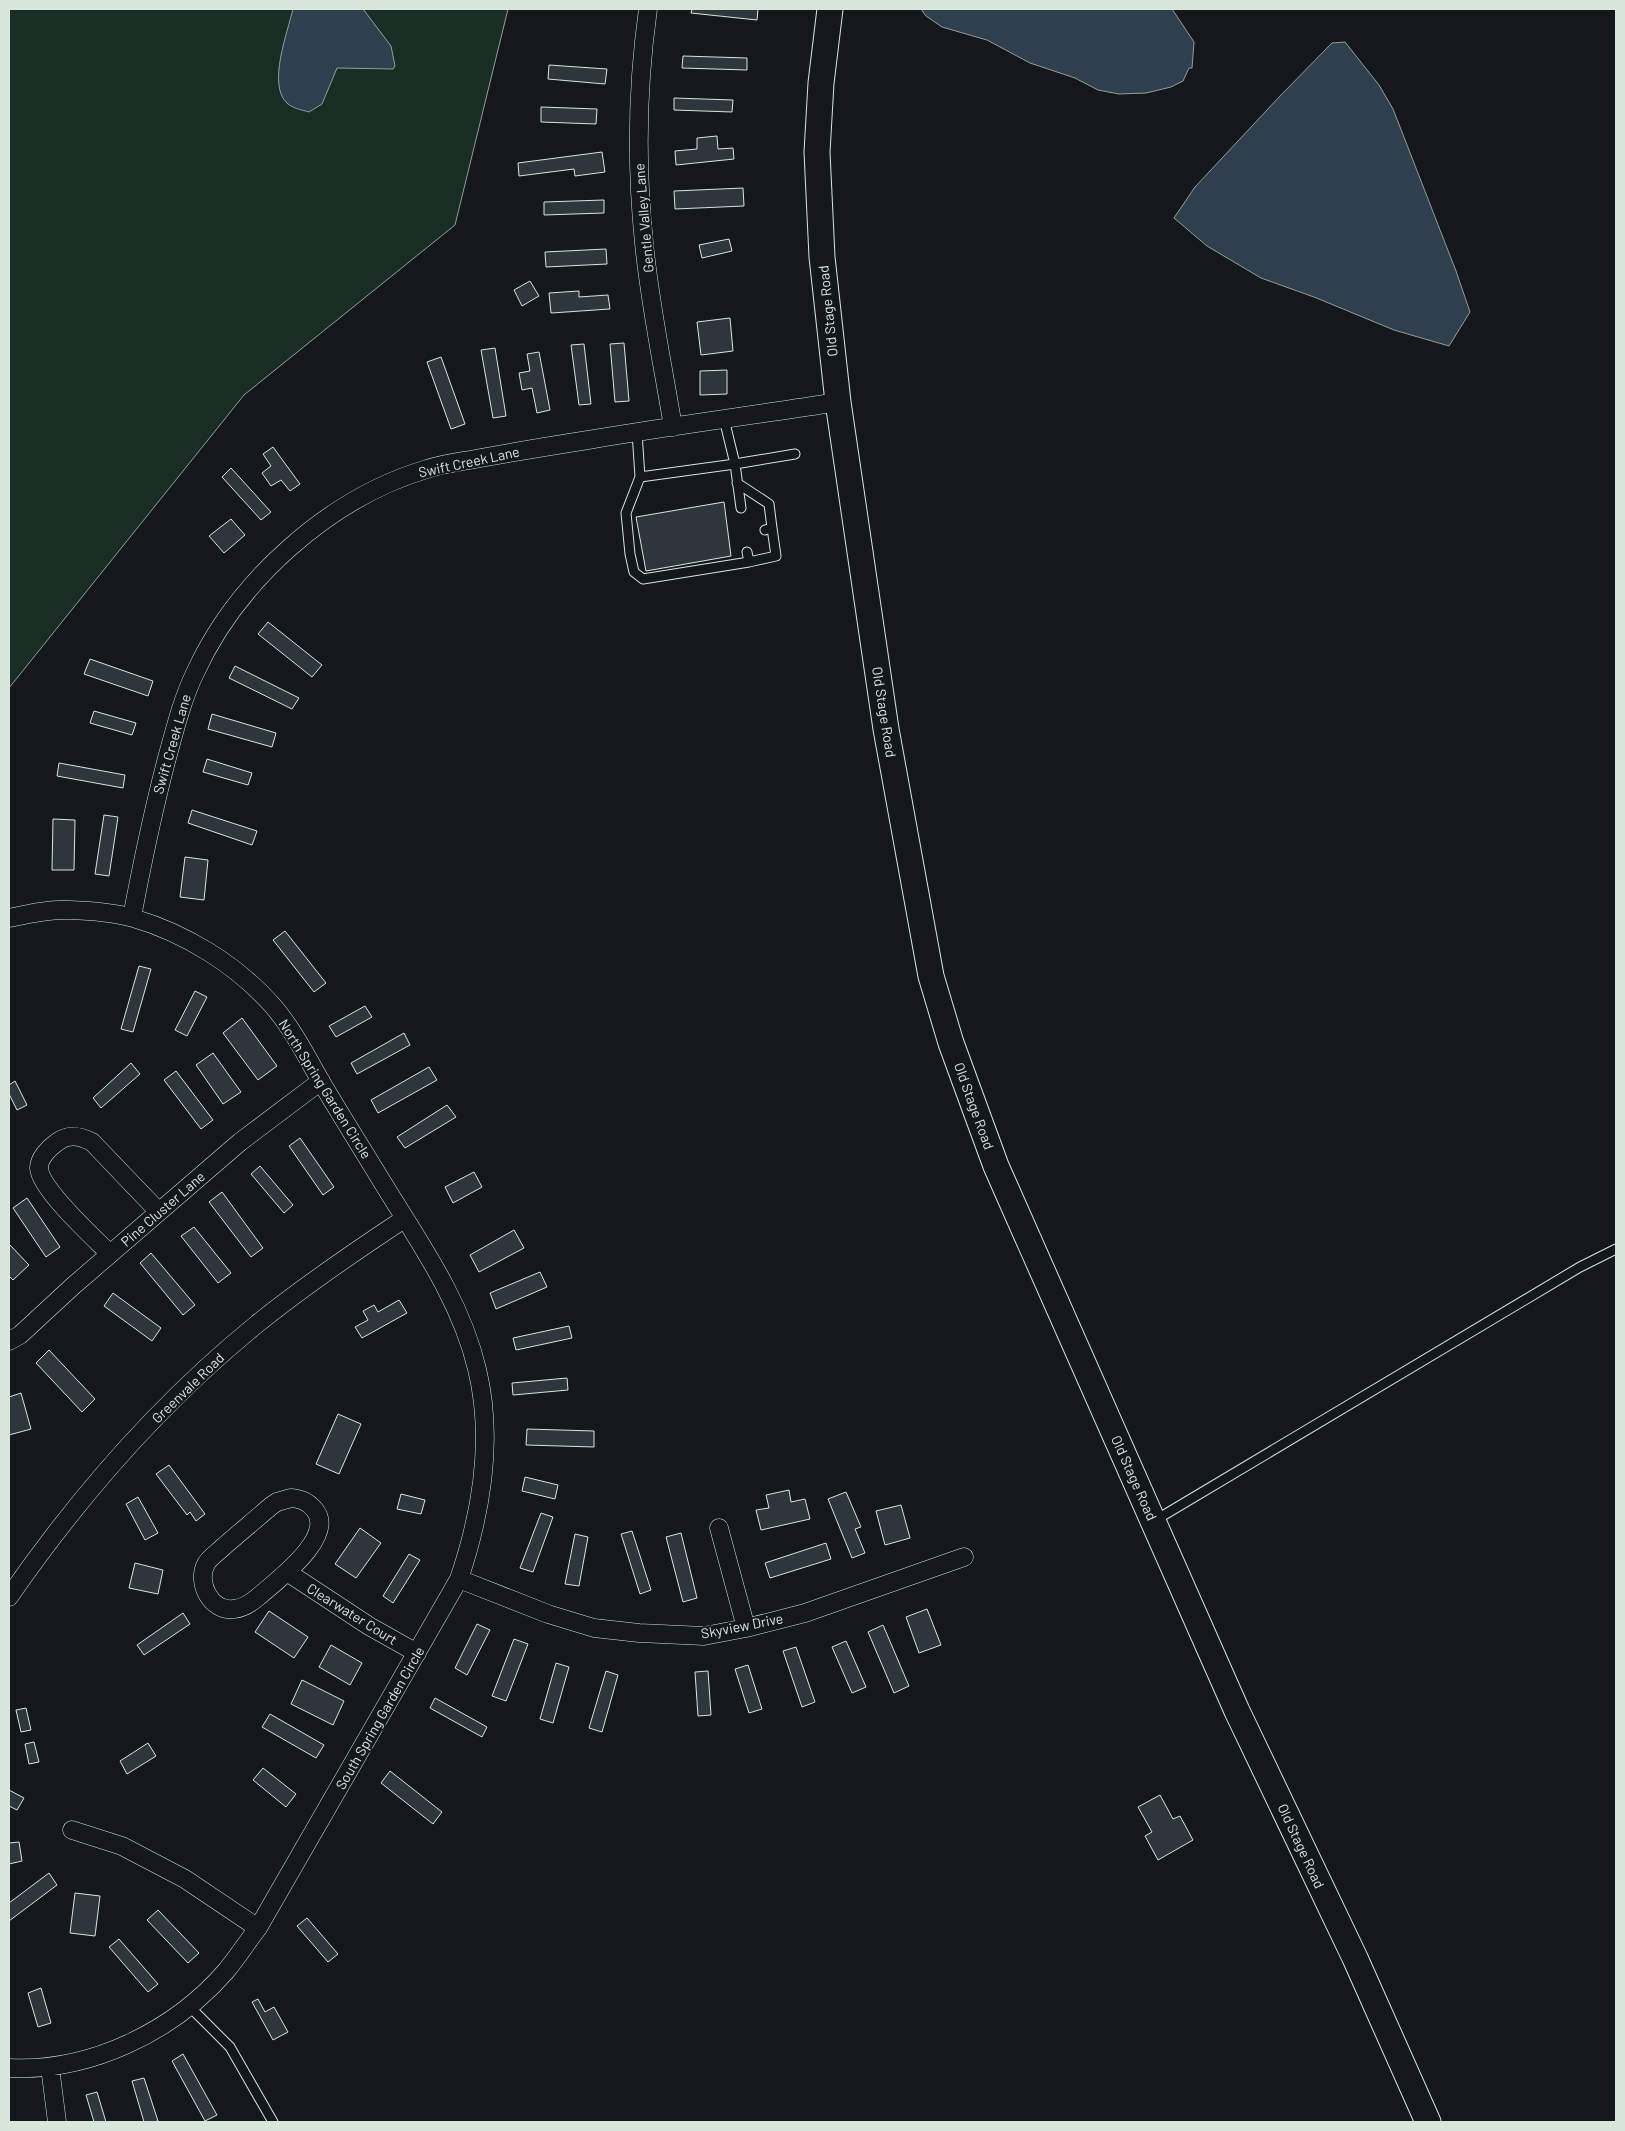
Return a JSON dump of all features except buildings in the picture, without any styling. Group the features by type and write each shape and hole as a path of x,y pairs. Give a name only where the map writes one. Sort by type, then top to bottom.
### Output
{"main road":[{"name":"Old Stage Road","path":"830,9 821,83 817,152 822,257 838,402 886,729 931,976 951,1043 996,1166 1236,1711 1354,1958 1428,2122"}],"street":[{"name":"Gentle Valley Lane","path":"648,9 641,56 638,170 644,244 673,427"},
{"name":"Swift Creek Lane","path":"132,917 151,818 183,699 203,657 231,611 253,585 288,549 322,522 362,497 396,480 427,468 518,451 838,402"},
{"name":"North Spring Garden Circle","path":"9,918 67,910 132,917 199,945 235,971 272,1005 296,1037 404,1219"},
{"name":"Pine Cluster Lane","path":"9,1341 20,1335 110,1254 240,1142 321,1081"},
{"path":"110,1254 52,1194 43,1180 39,1167 42,1158 57,1142 73,1136 92,1142 158,1212"},
{"name":"South Spring Garden Circle","path":"9,2068 50,2067 88,2058 127,2044 150,2033 189,2006 226,1971 258,1928 459,1578 475,1528 483,1478 485,1434 478,1369 466,1332 452,1299 434,1264 404,1219"},
{"name":"Greenvale Road","path":"9,1597 75,1507 162,1410 256,1325 326,1271 404,1219"},
{"path":"300,1499 311,1505 317,1512 320,1525 311,1546 287,1572 246,1606 233,1610 220,1606 208,1596 202,1578 206,1562 271,1506 283,1500 300,1499"},
{"path":"719,1528 746,1628"},
{"name":"Skyview Drive","path":"459,1578 548,1614 594,1628 639,1633 704,1636 746,1628 805,1613 964,1557"},
{"name":"Clearwater Court","path":"287,1572 369,1626 417,1653"},
{"path":"72,1830 122,1846 185,1879 258,1928"},
{"path":"50,2067 57,2122"}],"lane":[{"path":"724,419 735,464 741,508"},
{"path":"637,432 640,477 626,513 630,554 634,572 643,579 776,556 768,529 769,504 737,482"},
{"path":"640,477 794,454"},
{"path":"747,552 749,562"},
{"path":"1153,1521 1580,1267 1616,1249"},
{"path":"189,2006 230,2047 273,2122"}],"green space":[{"path":"9,9 508,9 455,225 244,395 9,688"}],"water":[{"path":"293,9 363,9 391,46 395,66 393,69 337,68 322,104 309,112 297,109 287,103 281,95 279,84 281,57"},
{"path":"921,9 1172,9 1194,42 1192,68 1189,68 1183,81 1171,87 1146,93 1119,94 1098,90 1075,78 1030,63 987,40 942,27 926,16"},
{"path":"1345,42 1379,85 1393,109 1456,271 1470,312 1449,346 1394,330 1314,297 1261,278 1207,246 1174,218 1195,187 1281,95 1332,43"}]}
